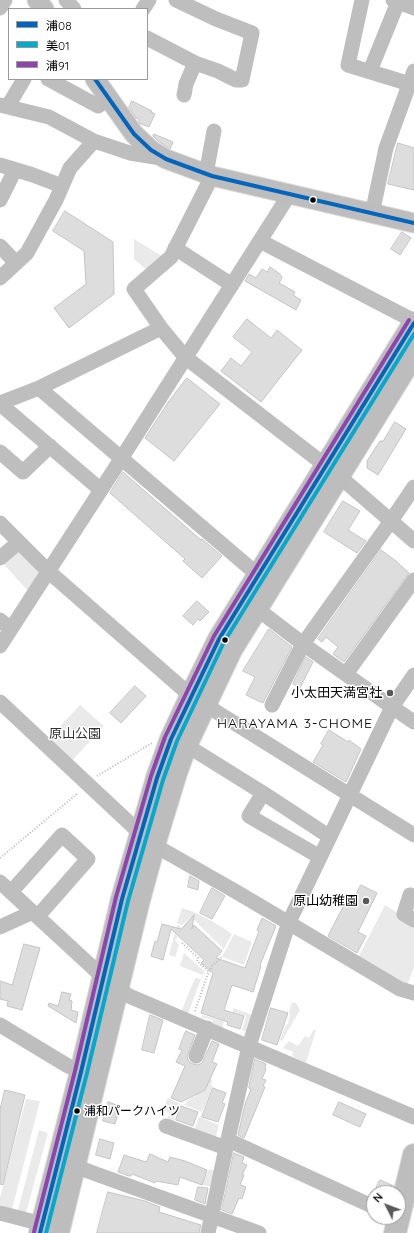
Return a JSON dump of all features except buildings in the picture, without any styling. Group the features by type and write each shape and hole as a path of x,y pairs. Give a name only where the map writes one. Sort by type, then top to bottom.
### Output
{"highway":[{"path":"147,839 157,778 172,739 231,650 256,608 414,322"},
{"path":"50,1230 74,1166 111,983 122,899 176,773 186,745 198,700 219,639 258,575 333,471 414,354"},
{"path":"50,1230 81,1072 111,983"},
{"path":"406,1198 410,1188 414,1155"}],"main road":[{"path":"37,0 43,8"},
{"path":"95,80 141,142 166,159 209,175 289,195 414,223"}],"street":[{"path":"0,8 5,0"},
{"path":"66,0 73,8"},
{"path":"148,39 195,63 218,71 236,80 242,80 252,33 216,19 176,0"},
{"path":"362,0 348,65 370,71 412,77 386,148 372,214"},
{"path":"370,71 396,1 414,8"},
{"path":"184,94 186,84 195,63"},
{"path":"23,80 4,106 49,117 94,141 130,153 166,159"},
{"path":"50,80 98,106 108,99"},
{"path":"214,131 209,175 175,248 170,257 134,289 161,328 185,358 333,471 414,541"},
{"path":"0,278 27,253 56,200 70,168 94,141"},
{"path":"0,165 62,186"},
{"path":"0,200 15,170"},
{"path":"0,646 5,624 48,571 122,459 289,195"},
{"path":"260,242 414,322"},
{"path":"0,246 16,264"},
{"path":"175,248 232,285"},
{"path":"101,490 0,404 39,388 161,328"},
{"path":"39,388 258,575"},
{"path":"0,452 24,472 50,446"},
{"path":"272,705 303,644 414,487"},
{"path":"0,523 48,571 198,700 414,835"},
{"path":"0,558 19,542"},
{"path":"346,674 414,580"},
{"path":"256,608 303,644 414,722"},
{"path":"208,1233 249,1046 289,922 392,707 414,675"},
{"path":"0,702 147,839 400,989 414,994"},
{"path":"186,745 330,837"},
{"path":"263,793 249,816 320,857"},
{"path":"0,928 35,914 88,859 62,835 12,892"},
{"path":"0,882 111,983 129,996 414,1117"},
{"path":"410,895 404,914 414,920"},
{"path":"0,1025 68,1066 81,1072"},
{"path":"196,1056 206,1028"},
{"path":"166,1126 227,1144 366,1204"},
{"path":"74,1166 259,1233"},
{"path":"0,1213 50,1230"}],"path":[{"path":"0,858 87,783 154,741"},
{"path":"182,943 198,958 197,961 209,972"},
{"path":"191,1022 209,972 212,966 222,957"}],"green space":[{"path":"134,239 165,258 149,272 134,259"},
{"path":"18,546 42,570 29,592 0,560"},
{"name":"原山公園","path":"80,705 104,726 70,763 46,741"},
{"path":"385,905 414,923 414,967 407,986 358,958"},
{"path":"182,908 208,919 232,934 224,949 191,917 182,925 177,923"},
{"path":"178,924 181,927 175,934 178,937 175,940 179,945 175,957 169,955 176,928"},
{"path":"234,934 252,942 244,965 222,957"},
{"path":"184,953 204,971 203,975 180,966"},
{"path":"195,978 201,979 188,1014 181,1012"},
{"path":"292,1002 296,1003 300,1010 282,1041 280,1040 286,1025 288,1024 290,1014 289,1011"},
{"path":"233,1008 253,1015 248,1032 242,1030 246,1016 233,1012"},
{"path":"202,1015 224,1021 222,1028 212,1024 213,1020 201,1017"},
{"path":"314,1029 316,1030 306,1063 292,1056 293,1052 283,1048 289,1041 298,1046 305,1036 309,1038"},
{"path":"195,1072 212,1080 211,1085 213,1086 202,1112 184,1105 188,1100 195,1096 202,1081"},
{"path":"168,1098 180,1104 173,1123 165,1122 169,1113 163,1109"},
{"path":"26,1099 40,1101 12,1209 0,1205 0,1198"},
{"path":"199,1117 219,1125 215,1140 193,1133"},
{"path":"39,1130 48,1133 25,1216 17,1214"},
{"path":"209,1169 217,1172 213,1187 201,1185"}],"transit line":[{"name":"浦08","path":"96,80 134,134 151,150 166,159 212,176 414,223"},
{"name":"浦91","path":"34,1232 75,1071 116,897 151,776 165,737 214,636 409,320"},
{"name":"浦08","path":"40,1233 81,1072 122,899 157,778 171,739 219,639 414,323"},
{"name":"美01","path":"46,1233 87,1073 128,901 163,780 177,741 224,642 414,334"}],"place":[{"name":"小太田天満宮社","path":"390,693"},
{"name":"原山幼稚園","path":"366,901"},
{"name":"浦和パークハイツ","path":"77,1111"}],"district":[{"name":"HARAYAMA 3-CHOME","path":"295,724"}]}
